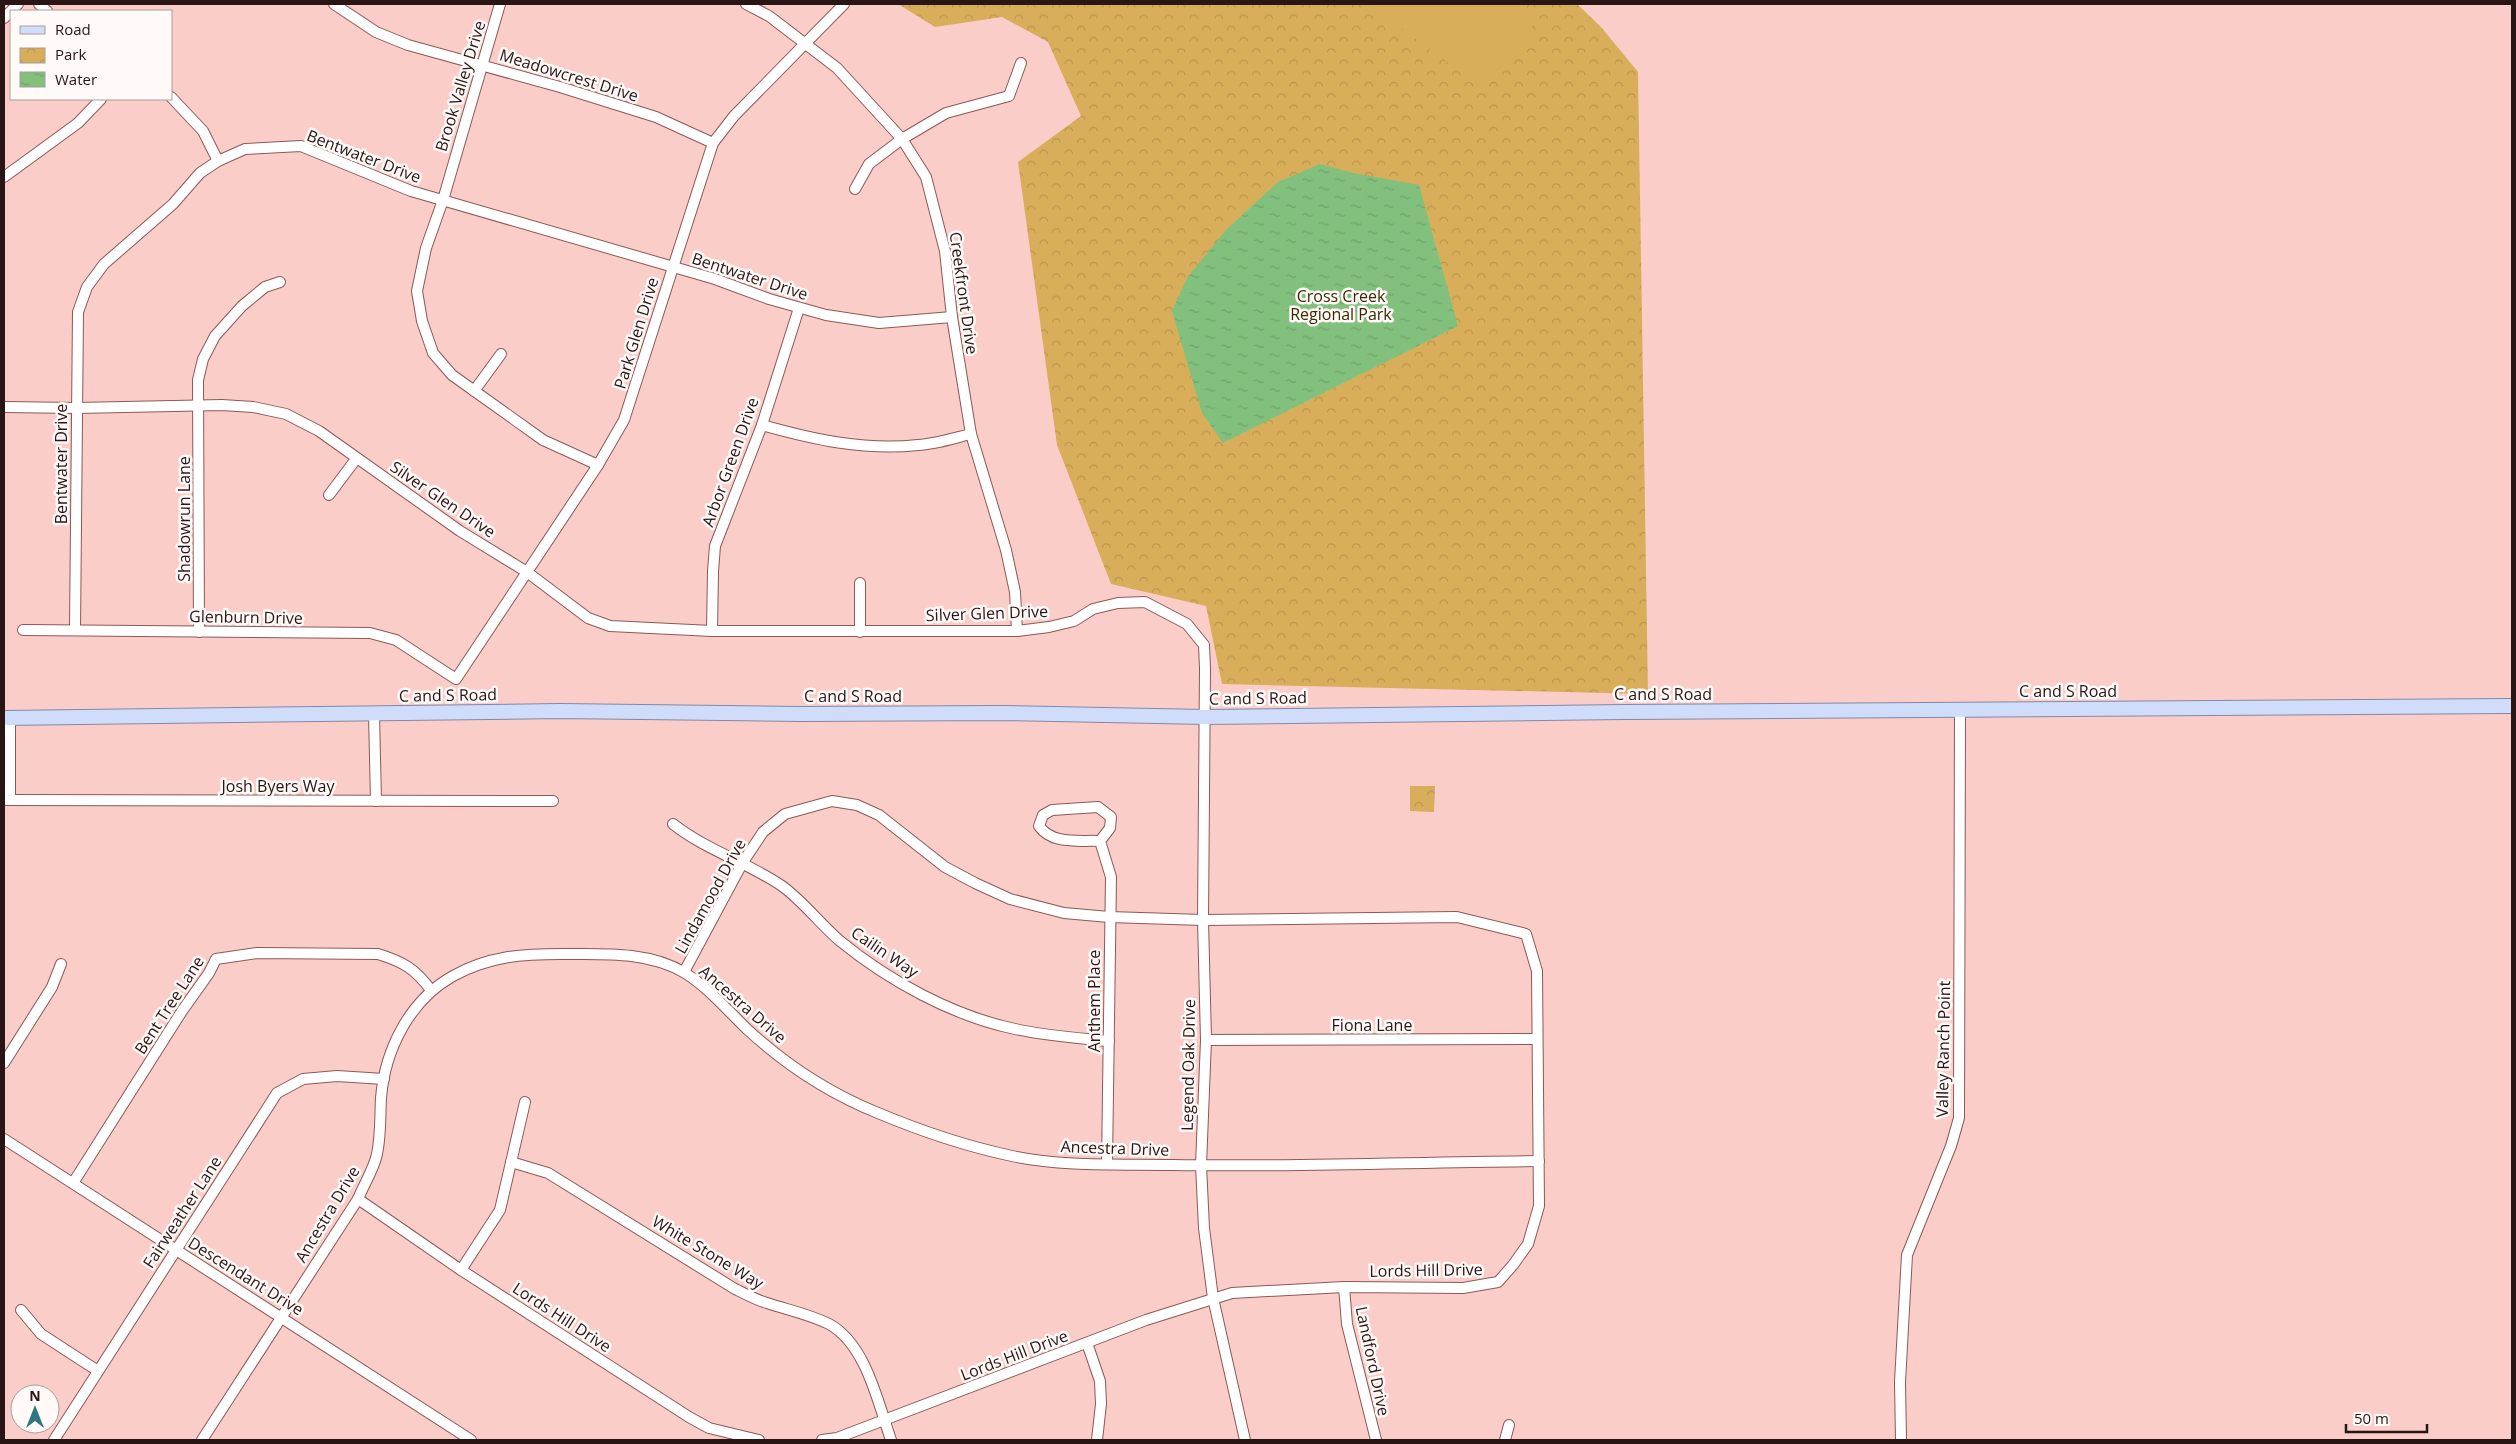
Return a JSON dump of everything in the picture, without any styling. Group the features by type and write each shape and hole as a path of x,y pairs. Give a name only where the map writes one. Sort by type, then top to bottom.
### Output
{"main road":[{"name":"C and S Road","path":"7,718 560,711 801,714 1003,713 1206,717 1960,709 2512,706"}],"street":[{"name":"Meadowcrest Drive","path":"334,4 376,32 408,45 656,117 713,143"},
{"name":"Brook Valley Drive","path":"500,4 443,200 426,248 417,291 422,321 433,353 452,375 543,440 598,465"},
{"name":"Creekfront Drive","path":"746,4 769,16 837,68 902,139 926,177 946,251 952,317 971,434 1006,550 1015,592 1017,630"},
{"name":"Park Glen Drive","path":"456,679 598,465 624,420 713,143 734,116 844,4"},
{"path":"855,189 869,164 902,139 946,113 1009,96 1021,63"},
{"path":"172,98 203,131 218,161"},
{"path":"4,177 78,123 100,100"},
{"name":"Bentwater Drive","path":"75,630 78,312 87,287 104,264 173,204 200,173 218,161 245,149 301,146 411,191 672,267 799,308 848,320 879,323 952,317"},
{"name":"Shadowrun Lane","path":"199,632 200,407 198,380 203,359 215,336 242,306 265,287 280,282"},
{"name":"Arbor Green Drive","path":"712,631 712,571 715,546 762,425 799,308"},
{"path":"474,391 501,354"},
{"name":"Silver Glen Drive","path":"4,407 252,407 286,414 319,431 460,531 527,572 588,618 610,626 712,631 1017,630 1049,627 1074,621 1093,609 1118,603 1145,602 1187,624 1204,645 1206,717"},
{"path":"762,425 817,441 879,447 918,445 971,434"},
{"path":"329,495 356,459"},
{"path":"860,583 860,632"},
{"name":"Glenburn Drive","path":"23,630 370,633 396,640 456,679"},
{"name":"Valley Ranch Point","path":"1901,1440 1900,1382 1907,1254 1951,1146 1959,1118 1960,709"},
{"path":"374,714 376,802"},
{"name":"Legend Oak Drive","path":"1206,717 1203,920 1206,1040 1201,1166 1204,1228 1213,1298 1245,1440"},
{"path":"7,718 7,800"},
{"name":"Josh Byers Way","path":"7,800 553,801"},
{"name":"Lindamood Drive","path":"684,972 743,862 763,832 785,814 832,802 857,805 879,815 945,867 1010,899 1064,913 1110,918 1203,920"},
{"path":"1098,807 1111,816 1110,828 1100,841 1057,840 1044,833 1039,826 1044,815 1052,810 1098,807"},
{"name":"Cailin Way","path":"674,824 693,840 743,862 783,887 840,941 925,996 974,1018 1014,1029 1109,1041"},
{"name":"Anthem Place","path":"1100,841 1111,877 1107,1164"},
{"name":"Lords Hill Drive","path":"822,1440 837,1438 1087,1343 1213,1298 1264,1290 1344,1287 1463,1288 1483,1286 1498,1282 1514,1265 1528,1244 1539,1206 1538,971 1526,934 1503,926 1457,916 1203,920"},
{"name":"Bent Tree Lane","path":"73,1183 182,1011 209,973 216,959 257,953 378,954 396,960 417,972 431,990"},
{"name":"Ancestra Drive","path":"202,1440 358,1199 376,1158 384,1078 392,1050 407,1017 431,990 452,976 496,958 524,954 611,954 641,957 684,972 752,1033 799,1070 872,1111 926,1132 1015,1157 1107,1164 1201,1166 1539,1161"},
{"path":"4,1063 52,987 61,964"},
{"name":"Fiona Lane","path":"1206,1040 1538,1039"},
{"name":"Fairweather Lane","path":"54,1440 277,1092 302,1079 337,1076 384,1078"},
{"path":"461,1270 500,1210 525,1102"},
{"name":"Descendant Drive","path":"4,1139 471,1440"},
{"name":"White Stone Way","path":"511,1162 548,1173 735,1289 765,1303 802,1313 830,1325 849,1339 863,1362 890,1440"},
{"name":"Lords Hill Drive","path":"358,1199 461,1270 689,1417 718,1431 759,1440"},
{"name":"Landford Drive","path":"1344,1287 1347,1324 1376,1440"},
{"path":"21,1310 41,1334 98,1371"},
{"path":"1087,1343 1100,1381 1101,1404 1097,1440"},
{"path":"1505,1440 1509,1426"}],"green space":[{"name":"Cross Creek Regional Park","path":"898,4 1577,4 1601,27 1638,72 1648,694 1222,684 1206,606 1111,584 1057,445 1018,162 1081,116 1048,42 1002,17 935,27"},
{"path":"1368,4 1522,4 1534,16 1530,37 1481,87"},
{"path":"1410,786 1435,786 1434,812 1410,811"}],"water":[{"path":"1320,164 1353,173 1419,185 1458,326 1223,443 1202,413 1172,311 1187,278 1226,230 1278,182"}]}
